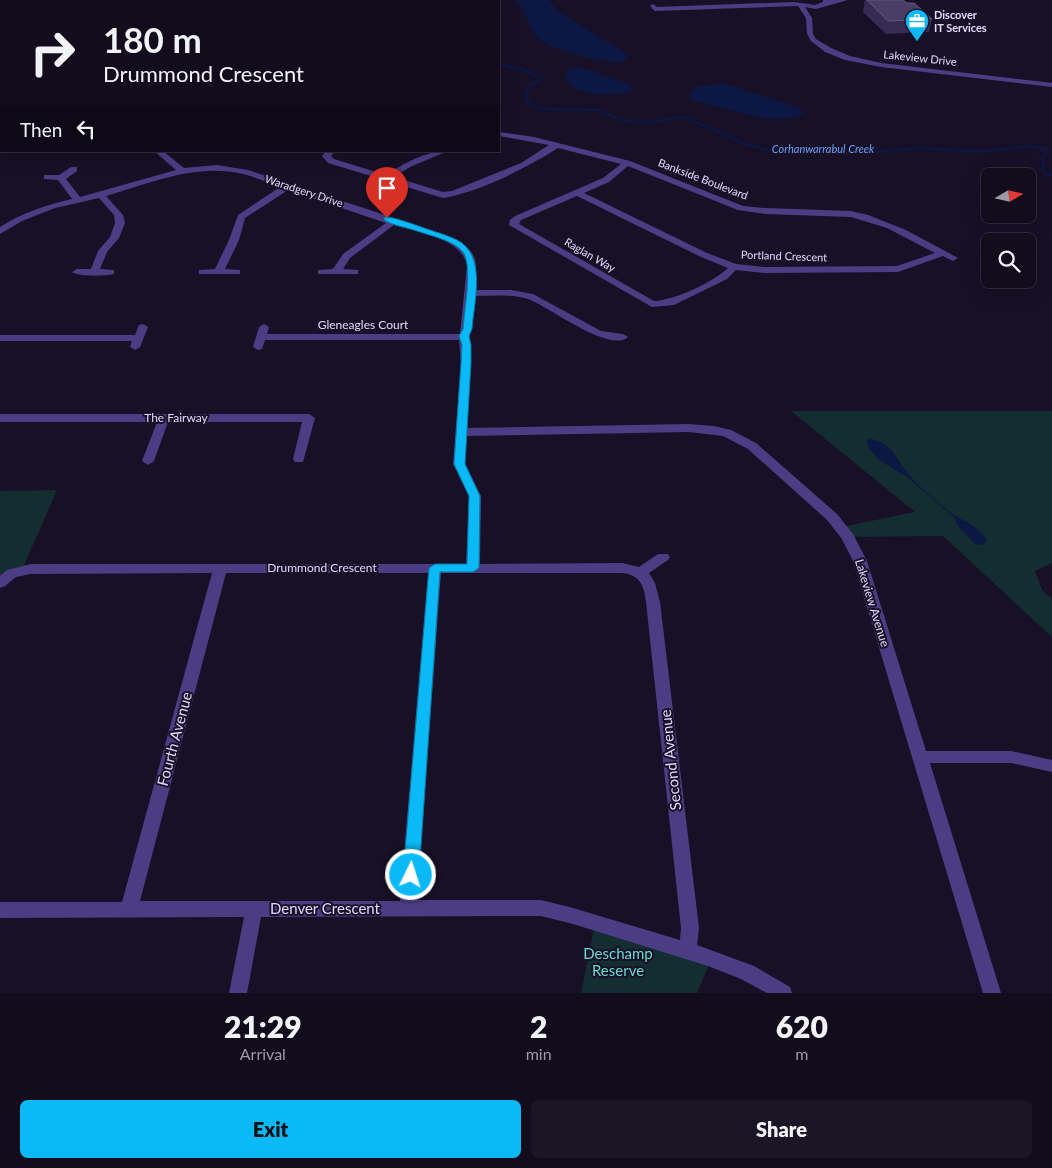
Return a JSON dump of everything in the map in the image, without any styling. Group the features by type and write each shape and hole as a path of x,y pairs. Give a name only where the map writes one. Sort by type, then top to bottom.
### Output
{"street":[{"path":"654,8 773,0"},
{"path":"702,5 825,3 846,0"},
{"name":"Lakeview Drive","path":"795,3 809,18 810,34 816,43 832,52 854,60 1052,85"},
{"path":"809,18 814,11 825,3"},
{"name":"Bankside Boulevard","path":"500,134 556,145 627,163 741,208 864,216 890,225 953,258"},
{"path":"328,154 331,161 438,195 447,195 524,166 556,145"},
{"path":"159,152 182,171"},
{"path":"386,178 407,165 441,152"},
{"path":"578,193 606,180 627,163"},
{"name":"Waradgery Drive","path":"0,231 27,215 77,199 101,195 182,171 209,168 238,170 443,237 463,248 472,260 468,329 464,336 466,345 460,469 472,489 476,505 473,568"},
{"path":"47,177 61,178 74,169"},
{"path":"61,178 64,185 77,199"},
{"path":"219,272 234,240 241,217 252,208 287,187"},
{"name":"Raglan Way","path":"578,193 518,218 514,223 517,228 525,233 647,302 658,305 670,304 724,276 734,267"},
{"name":"Portland Crescent","path":"578,193 704,256 734,267 764,270 888,269 918,263 943,253"},
{"path":"94,272 103,251 114,238 120,223 118,215 101,195"},
{"path":"336,272 346,256 394,222"},
{"path":"78,272 111,272"},
{"path":"202,272 237,272"},
{"path":"321,272 355,272"},
{"path":"471,293 511,293 529,296 598,334 623,337"},
{"name":"Gleneagles Court","path":"261,337 464,336"},
{"path":"0,338 139,337"},
{"name":"The Fairway","path":"0,418 309,418 300,460"},
{"path":"148,461 164,418"},
{"name":"Lakeview Avenue","path":"462,432 698,428 720,432 746,442 828,512 844,530 855,550 992,993"},
{"path":"640,573 664,557"},
{"path":"408,908 435,568"},
{"name":"Drummond Crescent","path":"2,580 17,571 31,569 622,568 640,573"},
{"name":"Fourth Avenue","path":"129,909 220,569"},
{"name":"Second Avenue","path":"640,573 649,582 653,602 690,928 687,951"},
{"path":"919,757 1011,757 1052,766"},
{"name":"Denver Crescent","path":"0,910 408,908 530,908 553,910 687,951 746,972 761,978 784,993"},
{"path":"238,993 254,909"}],"green space":[{"path":"791,411 1052,411 1052,563 1035,571 1042,590 1052,599 1052,637 943,536 848,537 841,527 915,512"},
{"path":"57,490 22,570 0,583 0,491"},
{"name":"Deschamp Reserve","path":"595,923 711,960 697,993 581,993"}],"shaded area":[{"path":"516,0 549,0 558,11 625,53 627,59 623,62 614,62 578,55 553,47 537,37"},
{"path":"579,67 628,84 632,89 630,92 613,94 583,92 568,82 565,75 569,69"},
{"path":"722,83 800,108 804,114 794,118 765,119 691,100 689,96 696,87"},
{"path":"872,439 890,448 911,477 937,502 979,531 986,539 985,545 975,544 957,525 955,518 907,477 879,460 868,447 867,440"}],"building":[{"path":"867,0 903,0 907,3 914,3 932,19 888,21"}],"waterway":[{"name":"Corhanwarrabul Creek","path":"500,64 524,70 540,77 539,81 530,85 526,92 528,101 537,107 546,109 600,110 623,121 652,122 678,117 687,118 745,144 775,152 884,151 923,148 978,152 1032,146 1048,150 1042,162"},
{"name":"Corhanwarrabul Creek","path":"1043,161 1043,171 1052,176"}],"place":[{"name":"Discover IT Services","path":"917,42"}],"route":[{"path":"387,218 391,222 406,224 455,242 466,251 472,260 468,329 464,335 464,340 466,341 466,363 459,464 475,496 473,568 435,568 411,875"}]}
